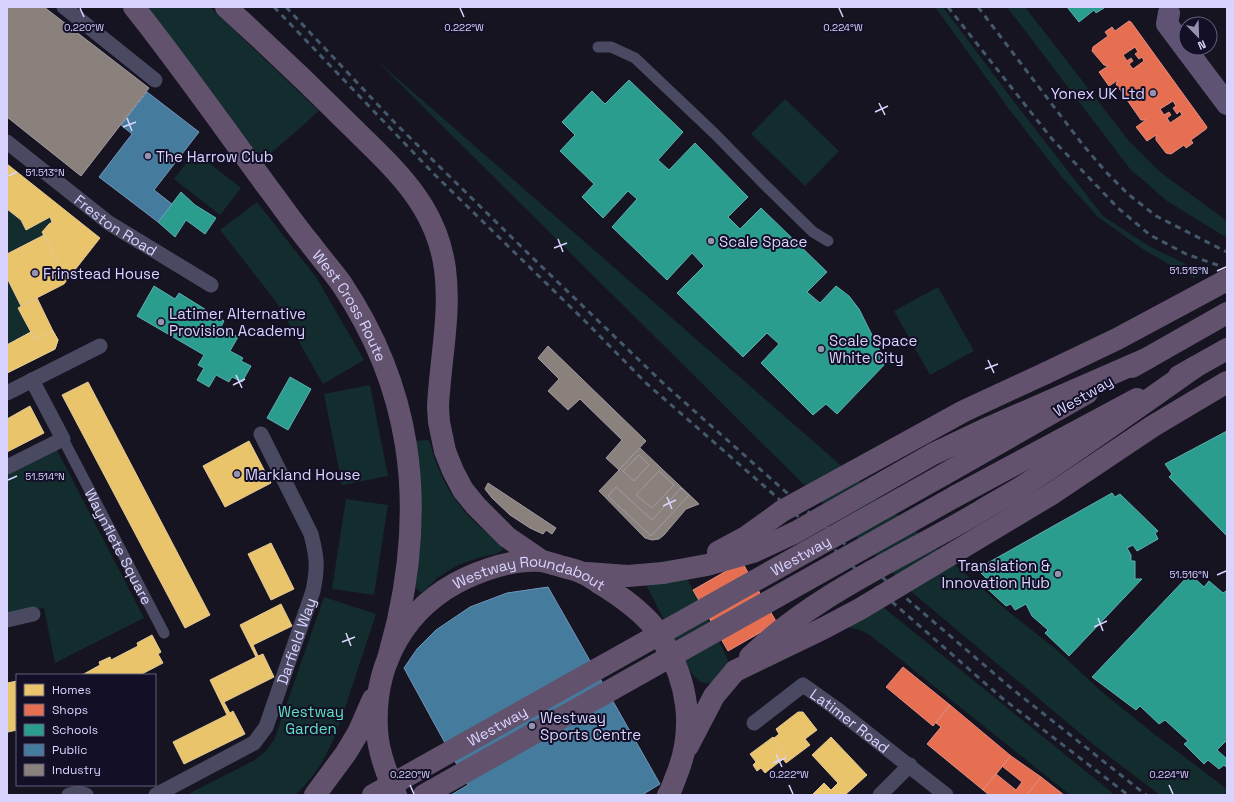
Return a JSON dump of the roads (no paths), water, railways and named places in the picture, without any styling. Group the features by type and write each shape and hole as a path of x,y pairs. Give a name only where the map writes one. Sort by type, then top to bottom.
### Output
{"highway":[{"name":"West Cross Route","path":"134,7 166,47 268,188 340,283 364,322 381,356 396,398 406,444 411,490 410,534 406,577 398,620 388,659"},
{"path":"226,7 328,103 394,169 410,187 423,207 441,248 447,287 447,307 438,407 442,437 448,458 463,490 476,506 507,537 542,561"},
{"path":"663,573 706,558 746,537 782,511 964,411 1117,339 1227,280"},
{"name":"Westway","path":"373,795 943,475 1227,313"},
{"name":"Westway","path":"424,795 956,496 1227,349"},
{"path":"581,572 628,576 663,573 707,564 753,552 796,532 933,454 990,427 1148,358"},
{"path":"680,766 714,696 735,672 770,638 801,614 837,592 1027,483 1195,367"},
{"path":"735,672 867,605 1050,495 1154,426 1227,382"},
{"name":"Westway Roundabout","path":"396,795 383,760 377,731 377,708 380,683 388,659 400,635 414,616 431,599 455,583 487,569 512,563 542,561 581,572 614,592 635,608 655,627 668,650 678,670 684,689 687,714 686,739 680,766 668,795"},
{"path":"314,795 346,753 358,733 380,683"}],"main road":[{"path":"1166,10 1178,16"},
{"path":"1166,10 1167,24 1227,104"},
{"path":"1209,56 1227,80"}],"street":[{"path":"64,7 155,80"},
{"path":"598,47 611,47 635,58 715,134 813,232 828,241"},
{"name":"Freston Road","path":"7,142 109,224 211,285"},
{"path":"7,393 100,346"},
{"name":"Waynflete Square","path":"32,380 164,633"},
{"name":"Darfield Way","path":"156,795 254,743 266,727 313,591 317,572 316,552 311,534 261,434"},
{"path":"7,467 63,439"},
{"path":"7,620 33,614"},
{"name":"Latimer Road","path":"754,723 803,684 910,765 946,795"},
{"path":"880,795 910,765"},
{"path":"69,795 78,793 86,795"}],"railway":[{"path":"274,7 434,174 587,323 646,383 771,492 891,601 1002,698 1128,795"},
{"path":"286,7 396,124 665,385 900,593 1011,688 1146,795"},
{"path":"948,7 1052,139 1118,208 1150,235 1186,254 1220,266"},
{"path":"978,7 1083,145 1106,172 1128,194 1156,216 1227,252"}],"place":[{"name":"Yonex UK Ltd","path":"1153,93"},
{"name":"The Harrow Club","path":"148,156"},
{"name":"Scale Space","path":"711,241"},
{"name":"Frinstead House","path":"35,273"},
{"name":"Latimer Alternative Provision Academy","path":"161,322"},
{"name":"Scale Space White City","path":"821,349"},
{"name":"Markland House","path":"237,474"},
{"name":"Translation & Innovation Hub","path":"1058,574"},
{"name":"Westway Sports Centre","path":"532,726"}],"park label":[{"name":"Westway Garden","path":"311,720"}]}
